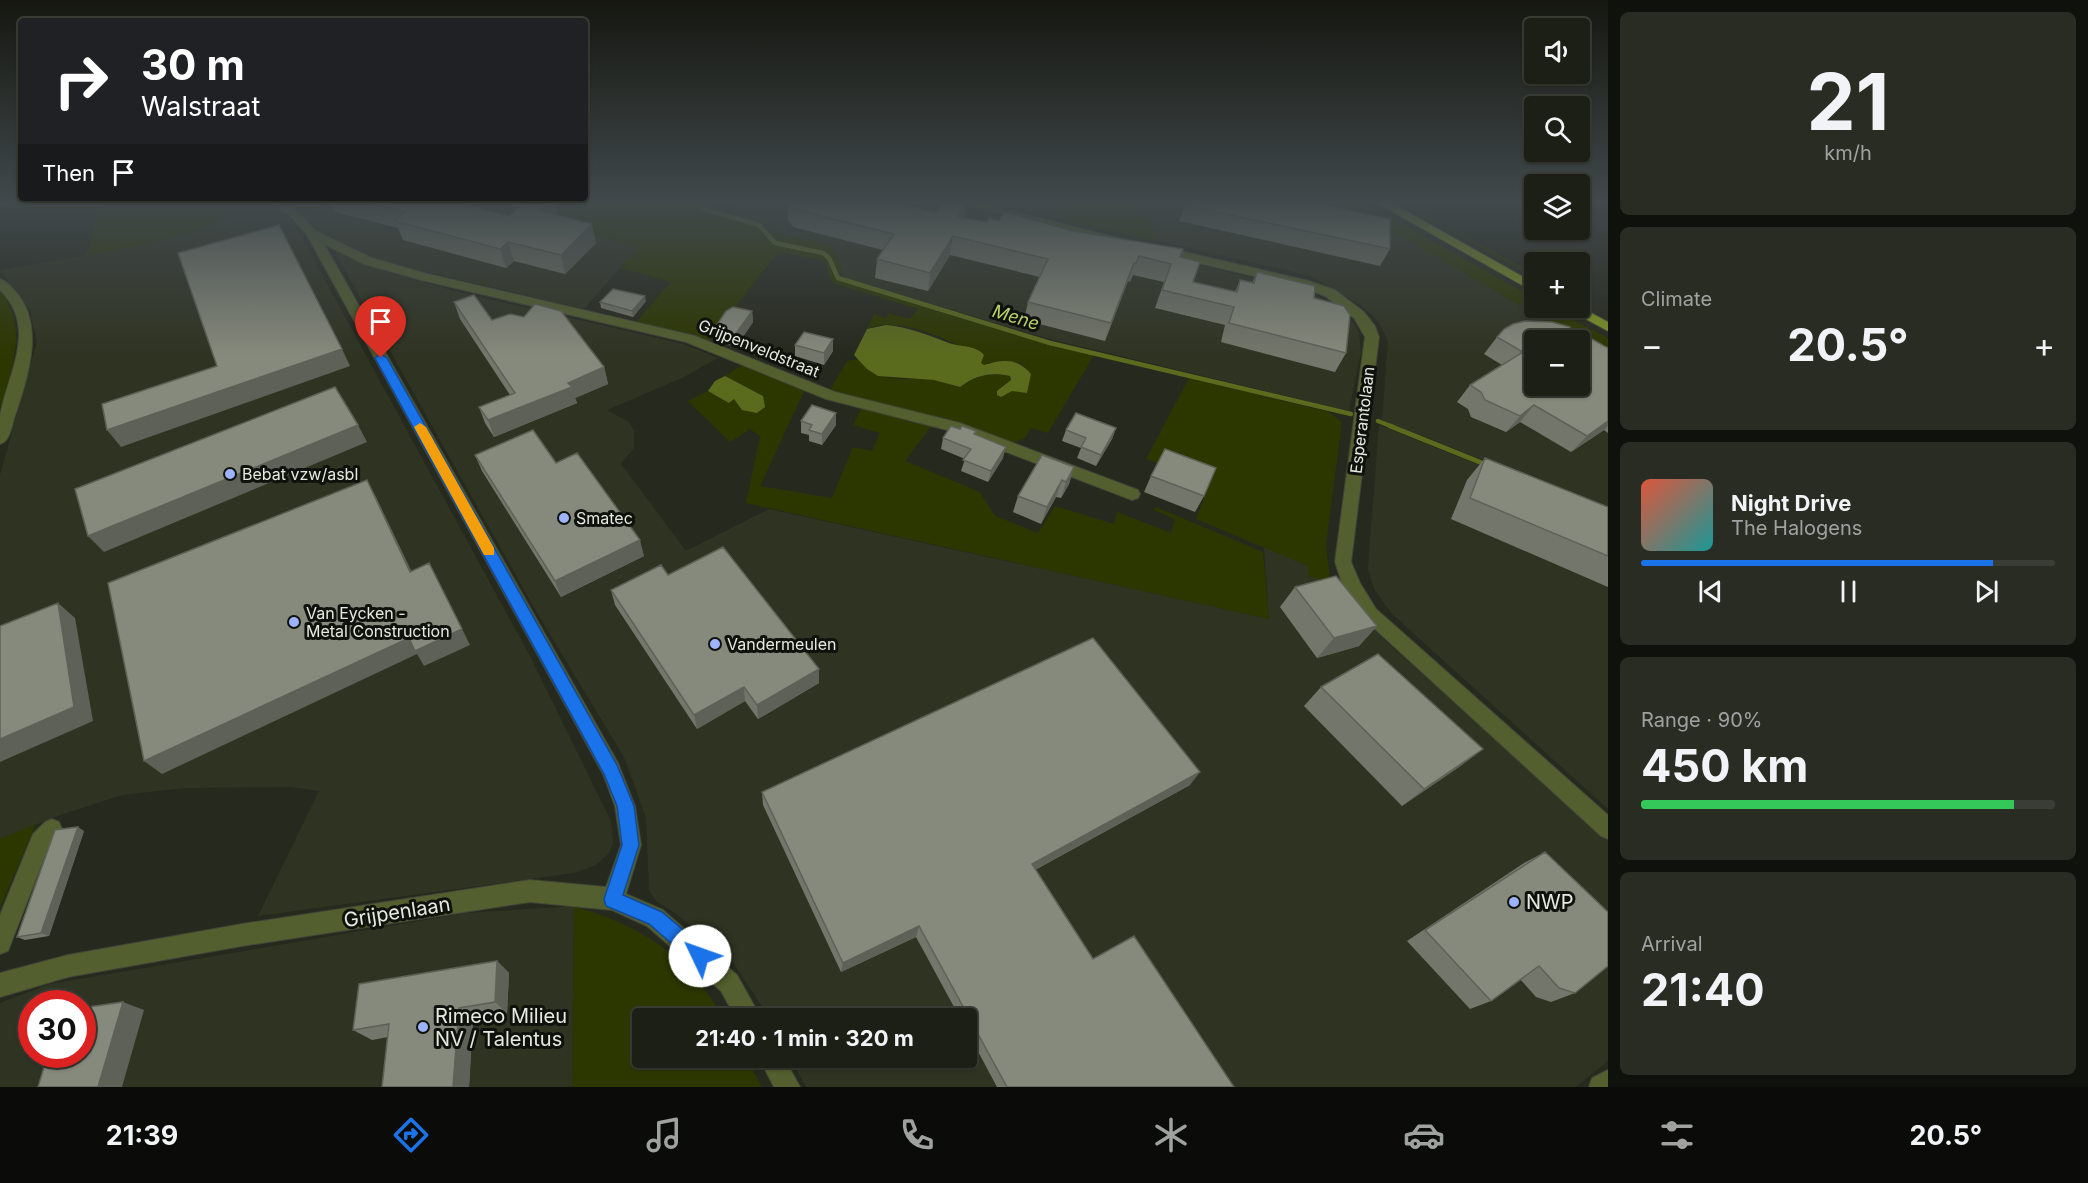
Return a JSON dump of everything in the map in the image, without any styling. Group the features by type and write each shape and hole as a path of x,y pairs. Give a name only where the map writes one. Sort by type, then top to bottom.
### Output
{"main road":[{"path":"1473,254 1524,282"},
{"path":"1590,318 1608,327"}],"street":[{"path":"323,254 611,770 625,806 631,845 613,899"},
{"name":"Grijpenveldstraat","path":"353,254 368,261 425,277 706,344 831,396 955,427 1132,494"},
{"name":"Esperantolaan","path":"1178,254 1305,284 1330,293 1348,305 1368,326 1372,338 1343,561 1352,586 1370,614 1608,829"},
{"path":"0,283 16,300 23,319 25,345 20,371 0,439"},
{"path":"0,943 40,841 52,829"},
{"name":"Grijpenlaan","path":"0,985 68,966 242,935 530,891 613,899 655,918 686,943 729,984 743,1008"},
{"path":"777,1068 788,1087"},
{"path":"1601,1087 1608,1082"}],"shaded area":[{"path":"94,254 311,254 531,658 611,821 613,843 609,853 596,865 574,873 258,916 319,791 290,787 186,788 122,795 60,815 0,839 0,475 37,342 30,310 0,270"},
{"path":"336,254 341,254 391,273 462,293 683,344 718,358 682,378 607,410 629,422 634,431 634,448 621,464 686,551 769,509 1269,619 1264,547 1308,566 1330,582 1382,638 1608,840 1608,1061 1576,1087 806,1087 796,1068 977,1068 977,1008 763,1008 729,957 675,913 656,901 649,890 646,818 624,757 537,613"},
{"path":"365,254 632,254 584,309 378,260"},
{"path":"632,254 777,254 709,341 636,322 671,282 620,268"},
{"path":"787,254 836,254 842,270 834,275 837,280 1094,355 1048,433 1031,428 1025,438 1012,443 955,423 830,390 847,361 858,359 878,374 886,377 933,380 960,387 984,376 1010,376 1011,380 1001,387 1007,394 1012,391 1021,391 1031,374 1021,363 992,362 984,365 957,345 913,328 888,325 867,329 874,314 887,318 888,313 910,319 918,309 832,283 824,261"},
{"path":"837,254 1152,254 1313,293 1347,314 1359,332 1361,352 1349,411 1054,340 847,279 839,272 842,270"},
{"path":"1215,254 1431,254 1524,308 1524,318 1542,318 1563,330 1524,330 1524,396 1590,396 1590,346 1608,356 1608,510 1382,420 1388,341 1378,321 1362,306 1311,276"},
{"path":"1431,254 1455,254 1524,292 1524,308"},
{"path":"1492,254 1497,254 1524,268 1524,271"},
{"path":"0,290 9,304 16,333 13,363 0,409"},
{"path":"1542,318 1570,318 1608,338 1608,356 1590,346 1590,330 1563,330"},
{"path":"886,325 910,329 949,343 977,349 984,355 981,363 984,365 1010,361 1021,365 1031,374 1027,393 1012,391 1001,397 997,395 997,391 1011,380 1010,376 1003,375 978,377 960,387 934,380 878,376 867,369 854,355 867,329"},
{"path":"744,364 804,391 760,486 832,498 853,447 872,451 880,433 853,425 862,407 933,424 905,461 980,492 995,516 1038,533 1055,506 1114,524 1117,512 1171,533 1175,519 1154,510 1156,507 1263,552 1269,619 746,503 760,436 750,429 730,442 688,401 708,391 729,403 734,398 751,412 760,412 763,396 725,376"},
{"path":"725,376 763,396 765,407 757,413 742,410 734,399 729,403 708,391 715,381"},
{"path":"1189,378 1329,412 1342,422 1326,543 1330,582 1308,576 1308,566 1196,519 1210,482 1146,459"},
{"path":"1379,425 1608,517 1608,809 1392,614 1374,589 1368,569"},
{"path":"36,824 0,908 0,839"},
{"path":"574,906 572,1087 0,1087 0,1003 18,996 18,1068 96,1068 96,990 34,990 50,984 467,913"},
{"path":"574,906 622,924 661,946 694,977 717,1008 632,1008 632,1068 752,1068 762,1087 572,1087"}],"building":[{"path":"178,254 294,254 342,349 107,430 102,404 217,366"},
{"path":"881,254 942,254 930,273 877,259"},
{"path":"1026,254 1181,254 1180,257 1200,262 1193,282 1237,292 1240,280 1254,283 1257,272 1315,286 1314,298 1344,306 1350,315 1346,353 1229,323 1234,307 1162,290 1171,264 1139,256 1134,263 1111,323 1028,302 1048,259"},
{"path":"613,289 645,296 632,311 600,302"},
{"path":"474,295 492,320 510,314 524,317 535,304 561,311 604,367 568,383 572,387 488,420 479,407 515,393 454,302"},
{"path":"733,307 752,311 735,335 714,329 726,311"},
{"path":"1525,321 1552,322 1570,327 1569,330 1524,330 1524,396 1590,396 1590,338 1608,348 1608,421 1587,436 1534,405 1520,416 1485,400 1481,392 1470,385 1523,352 1497,337 1504,329"},
{"path":"804,332 833,339 824,353 795,345"},
{"path":"335,387 358,425 88,536 75,489"},
{"path":"812,405 836,413 822,434 809,430 812,425 801,421"},
{"path":"1076,413 1116,428 1101,455 1081,447 1086,438 1066,430"},
{"path":"951,426 960,429 962,426 976,431 974,434 1006,447 991,471 963,460 971,449 943,438"},
{"name":"Smatec","path":"533,430 556,463 577,453 640,540 555,581 475,455"},
{"path":"1165,449 1216,468 1204,496 1151,476"},
{"path":"1042,455 1074,467 1066,482 1062,480 1047,507 1018,496"},
{"path":"1485,458 1608,507 1608,556 1470,498"},
{"name":"Van Eycken - Metal Construction","path":"367,480 410,572 429,563 462,629 415,651 409,638 144,761 108,583"},
{"name":"Vandermeulen","path":"723,547 819,669 757,705 744,687 694,715 611,590 661,565 668,575"},
{"path":"1336,576 1377,626 1334,638 1295,587"},
{"path":"58,603 74,707 0,739 0,626"},
{"path":"1093,638 1200,772 1032,864 1093,959 1134,936 1234,1087 1007,1087 977,1032 977,1008 964,1008 919,926 843,963 762,792"},
{"path":"1378,654 1483,749 1424,789 1321,687"},
{"path":"78,827 41,933 17,937 55,830"},
{"name":"NWP","path":"1545,852 1608,912 1608,966 1575,993 1559,988 1539,966 1491,1001 1425,930"},
{"name":"Rimeco Milieu NV / Talentus","path":"497,961 495,1002 459,1008 453,1087 382,1087 389,1024 353,1030 359,984"},
{"path":"123,1002 98,1087 38,1087 44,1068 96,1068 96,1006"}],"waterway":[{"name":"Mene","path":"824,254 829,258 838,278 1050,343 1351,414"},
{"name":"Mene","path":"1378,421 1393,427"},
{"name":"Mene","path":"1390,426 1487,465"}],"slow traffic":[{"path":"420,427 489,552"}],"place":[{"name":"Bebat vzw/asbl","path":"230,474"},
{"name":"Smatec","path":"564,518"},
{"name":"Van Eycken - Metal Construction","path":"294,622"},
{"name":"Vandermeulen","path":"715,644"},
{"name":"NWP","path":"1514,902"},
{"name":"Rimeco Milieu NV / Talentus","path":"423,1027"}],"route":[{"path":"381,358 611,770 625,806 631,845 613,899 655,918 700,956"}]}
